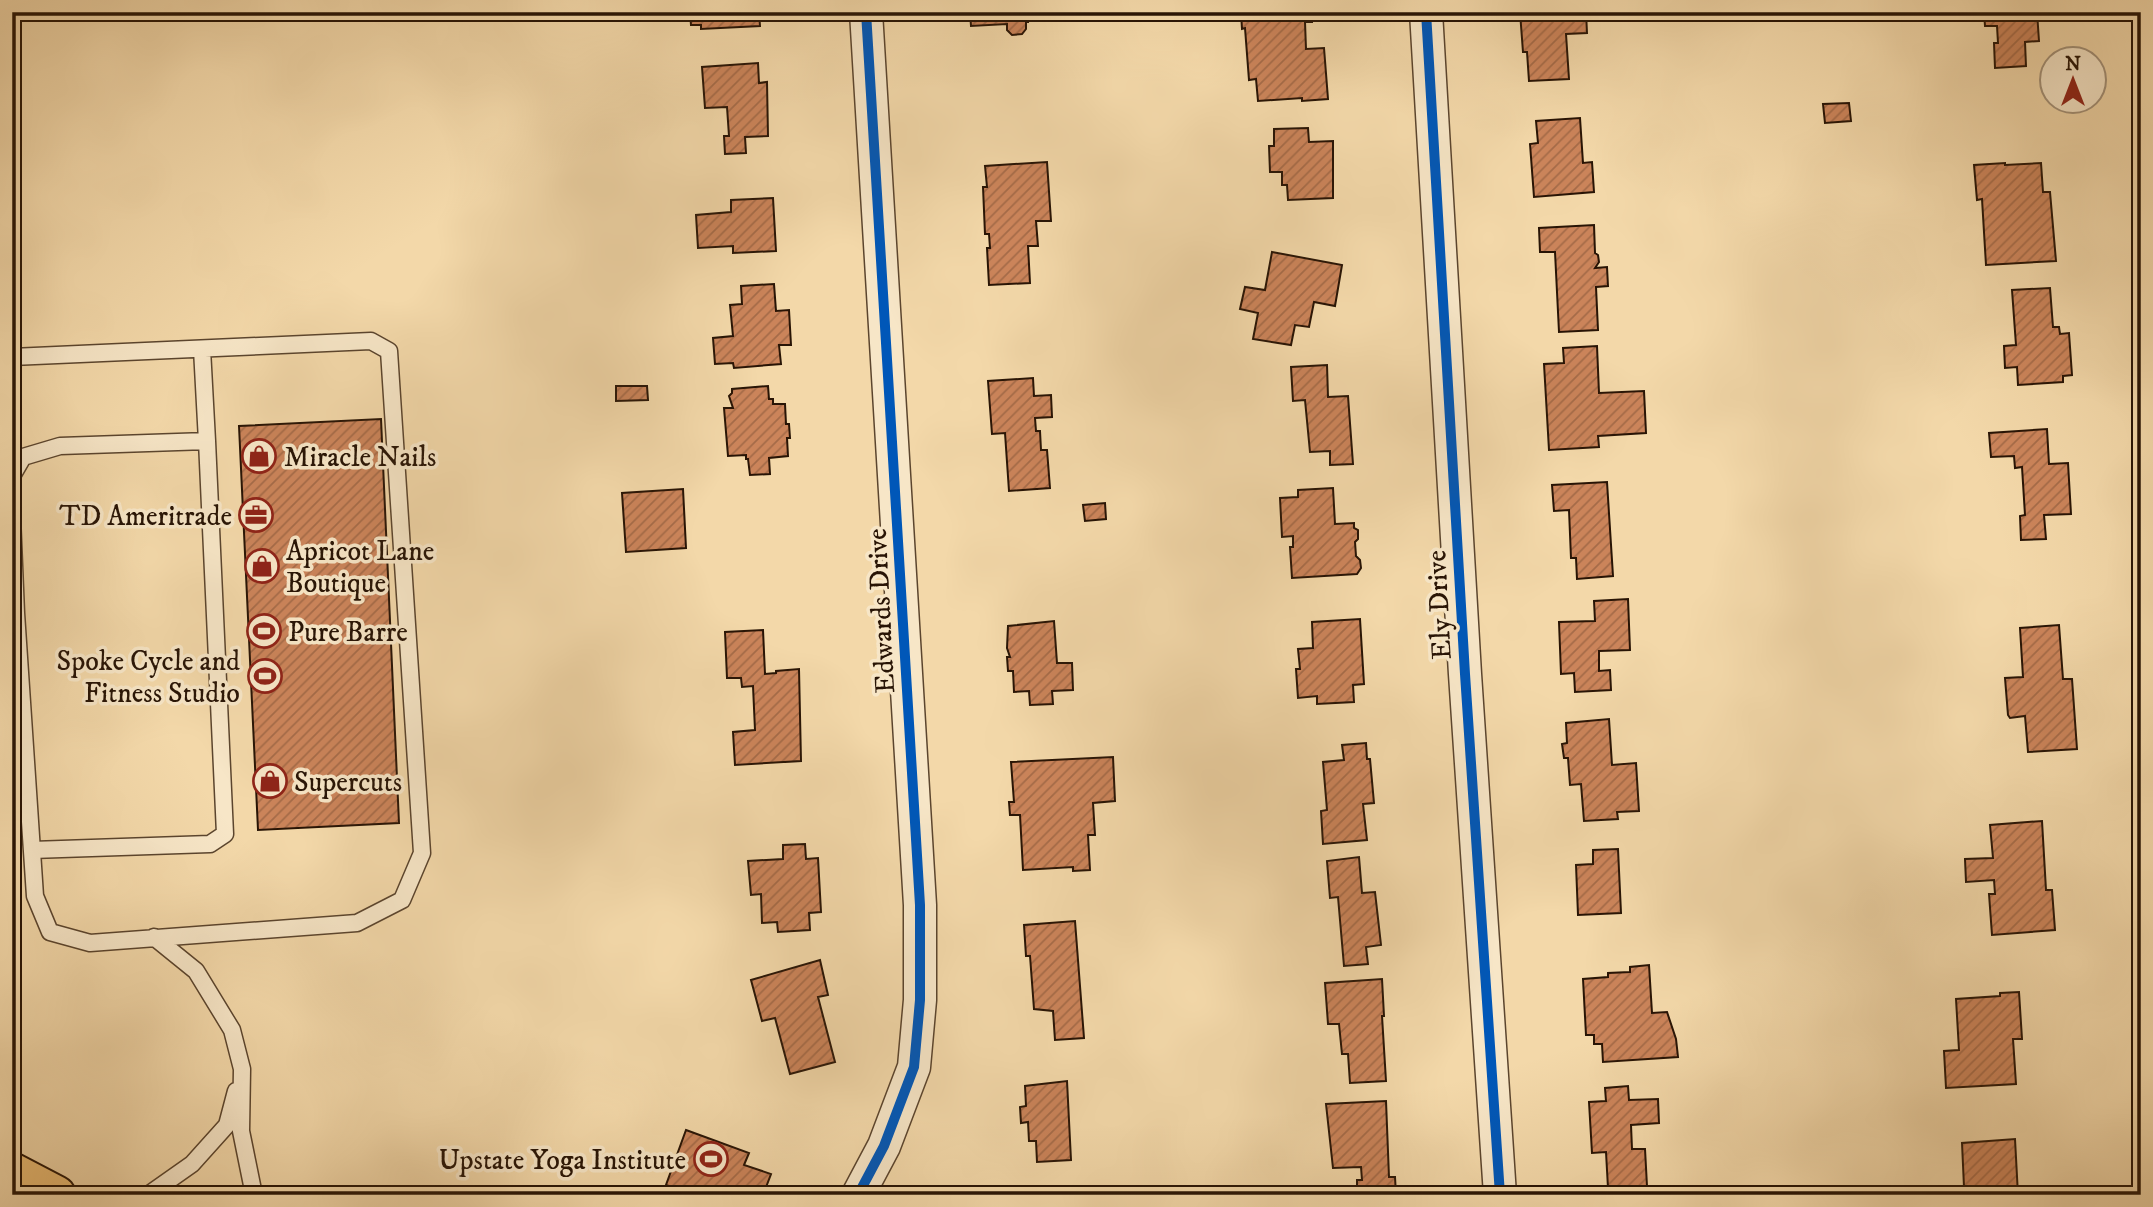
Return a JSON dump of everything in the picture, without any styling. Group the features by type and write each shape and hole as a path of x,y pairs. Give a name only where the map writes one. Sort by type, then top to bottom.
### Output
{"highway":[{"path":"12,1172 56,1195"}],"street":[{"name":"Edwards Drive","path":"858,1195 884,1146 914,1068 920,1000 920,891 866,12"},
{"name":"Ely Drive","path":"1426,12 1465,674 1500,1195"}],"lane":[{"path":"12,358 371,341 389,351 422,853 402,900 357,923 90,943 50,932 35,896 12,517"},
{"path":"32,850 210,844 225,834 202,349"},
{"path":"12,477 23,457 60,446 207,441"},
{"path":"154,937 196,971 232,1030 242,1069 241,1131 254,1195"},
{"path":"148,1195 192,1164 227,1125 242,1069"}],"building":[{"path":"690,12 759,12 760,26 701,29 701,25 691,25"},
{"path":"970,12 1027,12 1028,22 1022,34 1012,35 1007,30 1007,24 971,26"},
{"path":"1241,12 1312,12 1312,22 1305,22 1306,49 1324,48 1328,99 1258,101 1256,79 1249,80 1245,28 1242,29"},
{"path":"1520,12 1586,12 1587,33 1566,34 1569,79 1529,81 1527,52 1523,52"},
{"path":"1984,12 2037,12 2039,41 2025,42 2026,66 1995,68 1994,43 1998,43 1997,26 1985,26"},
{"path":"758,63 759,83 767,82 768,136 745,137 746,153 725,154 724,136 729,136 727,107 705,108 702,67"},
{"path":"1849,103 1851,121 1825,123 1823,104"},
{"path":"1580,118 1583,163 1592,162 1594,192 1534,197 1530,144 1538,143 1536,121"},
{"path":"1308,128 1309,142 1333,141 1333,198 1288,200 1287,185 1282,185 1282,172 1270,172 1269,146 1274,146 1274,129"},
{"path":"1047,162 1051,221 1036,221 1038,246 1028,246 1030,283 989,285 987,248 990,248 989,234 985,234 983,187 987,187 985,166"},
{"path":"2041,163 2043,192 2050,192 2056,261 1986,265 1982,199 1977,200 1974,165"},
{"path":"773,198 776,251 733,253 733,246 698,248 696,215 731,212 731,200"},
{"path":"1594,225 1595,253 1599,262 1595,268 1607,267 1608,286 1596,287 1598,330 1559,332 1555,252 1540,252 1539,228"},
{"path":"1272,252 1342,265 1335,306 1314,302 1309,327 1295,325 1291,345 1253,339 1258,313 1240,309 1245,287 1265,290"},
{"path":"774,284 776,311 789,310 791,345 779,345 781,364 734,368 733,363 715,364 713,338 733,336 730,305 742,304 741,286"},
{"path":"2050,288 2053,327 2059,327 2060,334 2069,333 2072,375 2063,376 2063,382 2018,385 2017,367 2005,368 2004,346 2016,345 2012,290"},
{"path":"1597,346 1599,393 1644,391 1646,433 1598,436 1599,447 1549,450 1544,364 1564,363 1563,348"},
{"path":"1327,365 1328,397 1348,396 1353,464 1330,465 1330,451 1310,452 1305,400 1293,401 1291,367"},
{"path":"1033,378 1034,396 1051,395 1052,417 1035,418 1036,431 1040,431 1041,450 1047,450 1050,488 1009,491 1005,433 992,434 988,381"},
{"path":"616,386 647,386 648,400 616,401"},
{"path":"768,386 769,399 773,399 773,404 785,404 790,438 787,438 788,456 769,458 770,474 750,475 746,455 728,456 724,408 733,408 729,396 732,389"},
{"path":"381,419 399,823 258,830 239,426"},
{"path":"2047,429 2049,464 2068,463 2071,514 2044,515 2046,539 2021,540 2020,516 2025,515 2022,467 2015,468 2014,456 1991,457 1989,433"},
{"path":"1607,482 1613,576 1577,579 1576,558 1571,558 1569,510 1554,511 1552,485"},
{"path":"1333,488 1335,524 1354,523 1354,528 1358,530 1356,556 1360,560 1361,568 1357,574 1292,578 1290,547 1293,547 1293,536 1282,537 1280,498 1298,497 1298,490"},
{"path":"683,489 686,548 626,552 622,493"},
{"path":"1105,503 1106,519 1085,521 1083,505"},
{"path":"1628,599 1630,650 1599,651 1599,671 1610,670 1611,690 1575,692 1574,673 1561,674 1559,622 1595,621 1594,601"},
{"path":"1360,619 1364,684 1353,685 1354,702 1317,704 1317,696 1298,698 1298,649 1313,648 1312,622"},
{"path":"1054,621 1057,663 1072,663 1073,690 1052,691 1053,704 1030,705 1029,691 1014,692 1013,671 1008,671 1008,626"},
{"path":"2059,625 2063,679 2072,679 2077,749 2028,752 2025,716 2010,718 2008,715 2005,678 2023,677 2020,628"},
{"path":"763,630 765,674 799,669 801,761 735,765 733,732 755,730 753,686 742,687 741,678 727,678 725,632"},
{"path":"1609,719 1612,765 1636,763 1639,811 1617,812 1618,819 1584,821 1581,784 1570,785 1568,758 1564,758 1562,744 1567,743 1566,723"},
{"path":"1366,743 1374,803 1363,804 1367,840 1323,844 1321,811 1327,810 1323,762 1344,760 1342,745"},
{"path":"1113,757 1115,801 1093,803 1095,835 1088,835 1090,870 1073,871 1073,867 1023,870 1020,815 1010,815 1009,802 1014,802 1011,762"},
{"path":"2042,821 2046,890 2052,890 2055,930 1992,935 1989,894 1995,894 1994,880 1966,882 1965,859 1993,858 1990,825"},
{"path":"805,844 806,859 818,858 821,912 809,913 810,930 778,932 777,922 762,923 761,894 751,895 748,861 783,859 783,845"},
{"path":"1618,849 1621,913 1578,915 1576,865 1593,864 1593,850"},
{"path":"1359,857 1362,893 1375,892 1381,945 1366,947 1368,964 1344,966 1338,897 1330,898 1327,861"},
{"path":"1075,921 1084,1038 1055,1040 1053,1011 1034,1009 1030,956 1026,956 1024,925"},
{"path":"820,960 828,995 818,997 835,1062 790,1074 775,1018 762,1021 751,980"},
{"path":"1649,965 1652,1013 1667,1012 1676,1039 1678,1057 1603,1062 1602,1044 1594,1044 1594,1035 1586,1035 1583,979 1608,977 1608,973 1630,972 1630,967"},
{"path":"1382,979 1386,1081 1350,1083 1348,1054 1342,1054 1339,1024 1328,1024 1325,983"},
{"path":"2019,992 2022,1039 2013,1039 2016,1084 1946,1088 1944,1051 1959,1050 1956,999"},
{"path":"1067,1081 1071,1160 1037,1162 1036,1141 1029,1141 1028,1122 1021,1123 1020,1107 1026,1106 1025,1086"},
{"path":"1628,1086 1629,1100 1658,1099 1659,1123 1631,1125 1632,1149 1645,1149 1647,1186 1608,1188 1606,1152 1592,1153 1589,1102 1606,1101 1605,1088"},
{"path":"1386,1101 1389,1177 1395,1177 1396,1195 1357,1195 1357,1180 1362,1180 1361,1167 1333,1168 1326,1104"},
{"name":"Upstate Yoga Institute","path":"686,1130 749,1153 744,1165 771,1174 763,1195 693,1195 666,1185"},
{"path":"2015,1139 2018,1195 1962,1195 1962,1143"}],"cycle path":[{"path":"858,1195 884,1146 914,1067 920,1000 920,905 866,12"},
{"path":"1426,12 1465,674 1500,1195"}],"place":[{"name":"Miracle Nails","path":"259,456"},
{"name":"TD Ameritrade","path":"256,515"},
{"name":"Apricot Lane Boutique","path":"262,566"},
{"name":"Pure Barre","path":"264,631"},
{"name":"Spoke Cycle and Fitness Studio","path":"265,676"},
{"name":"Supercuts","path":"270,781"},
{"name":"Upstate Yoga Institute","path":"711,1159"}]}
